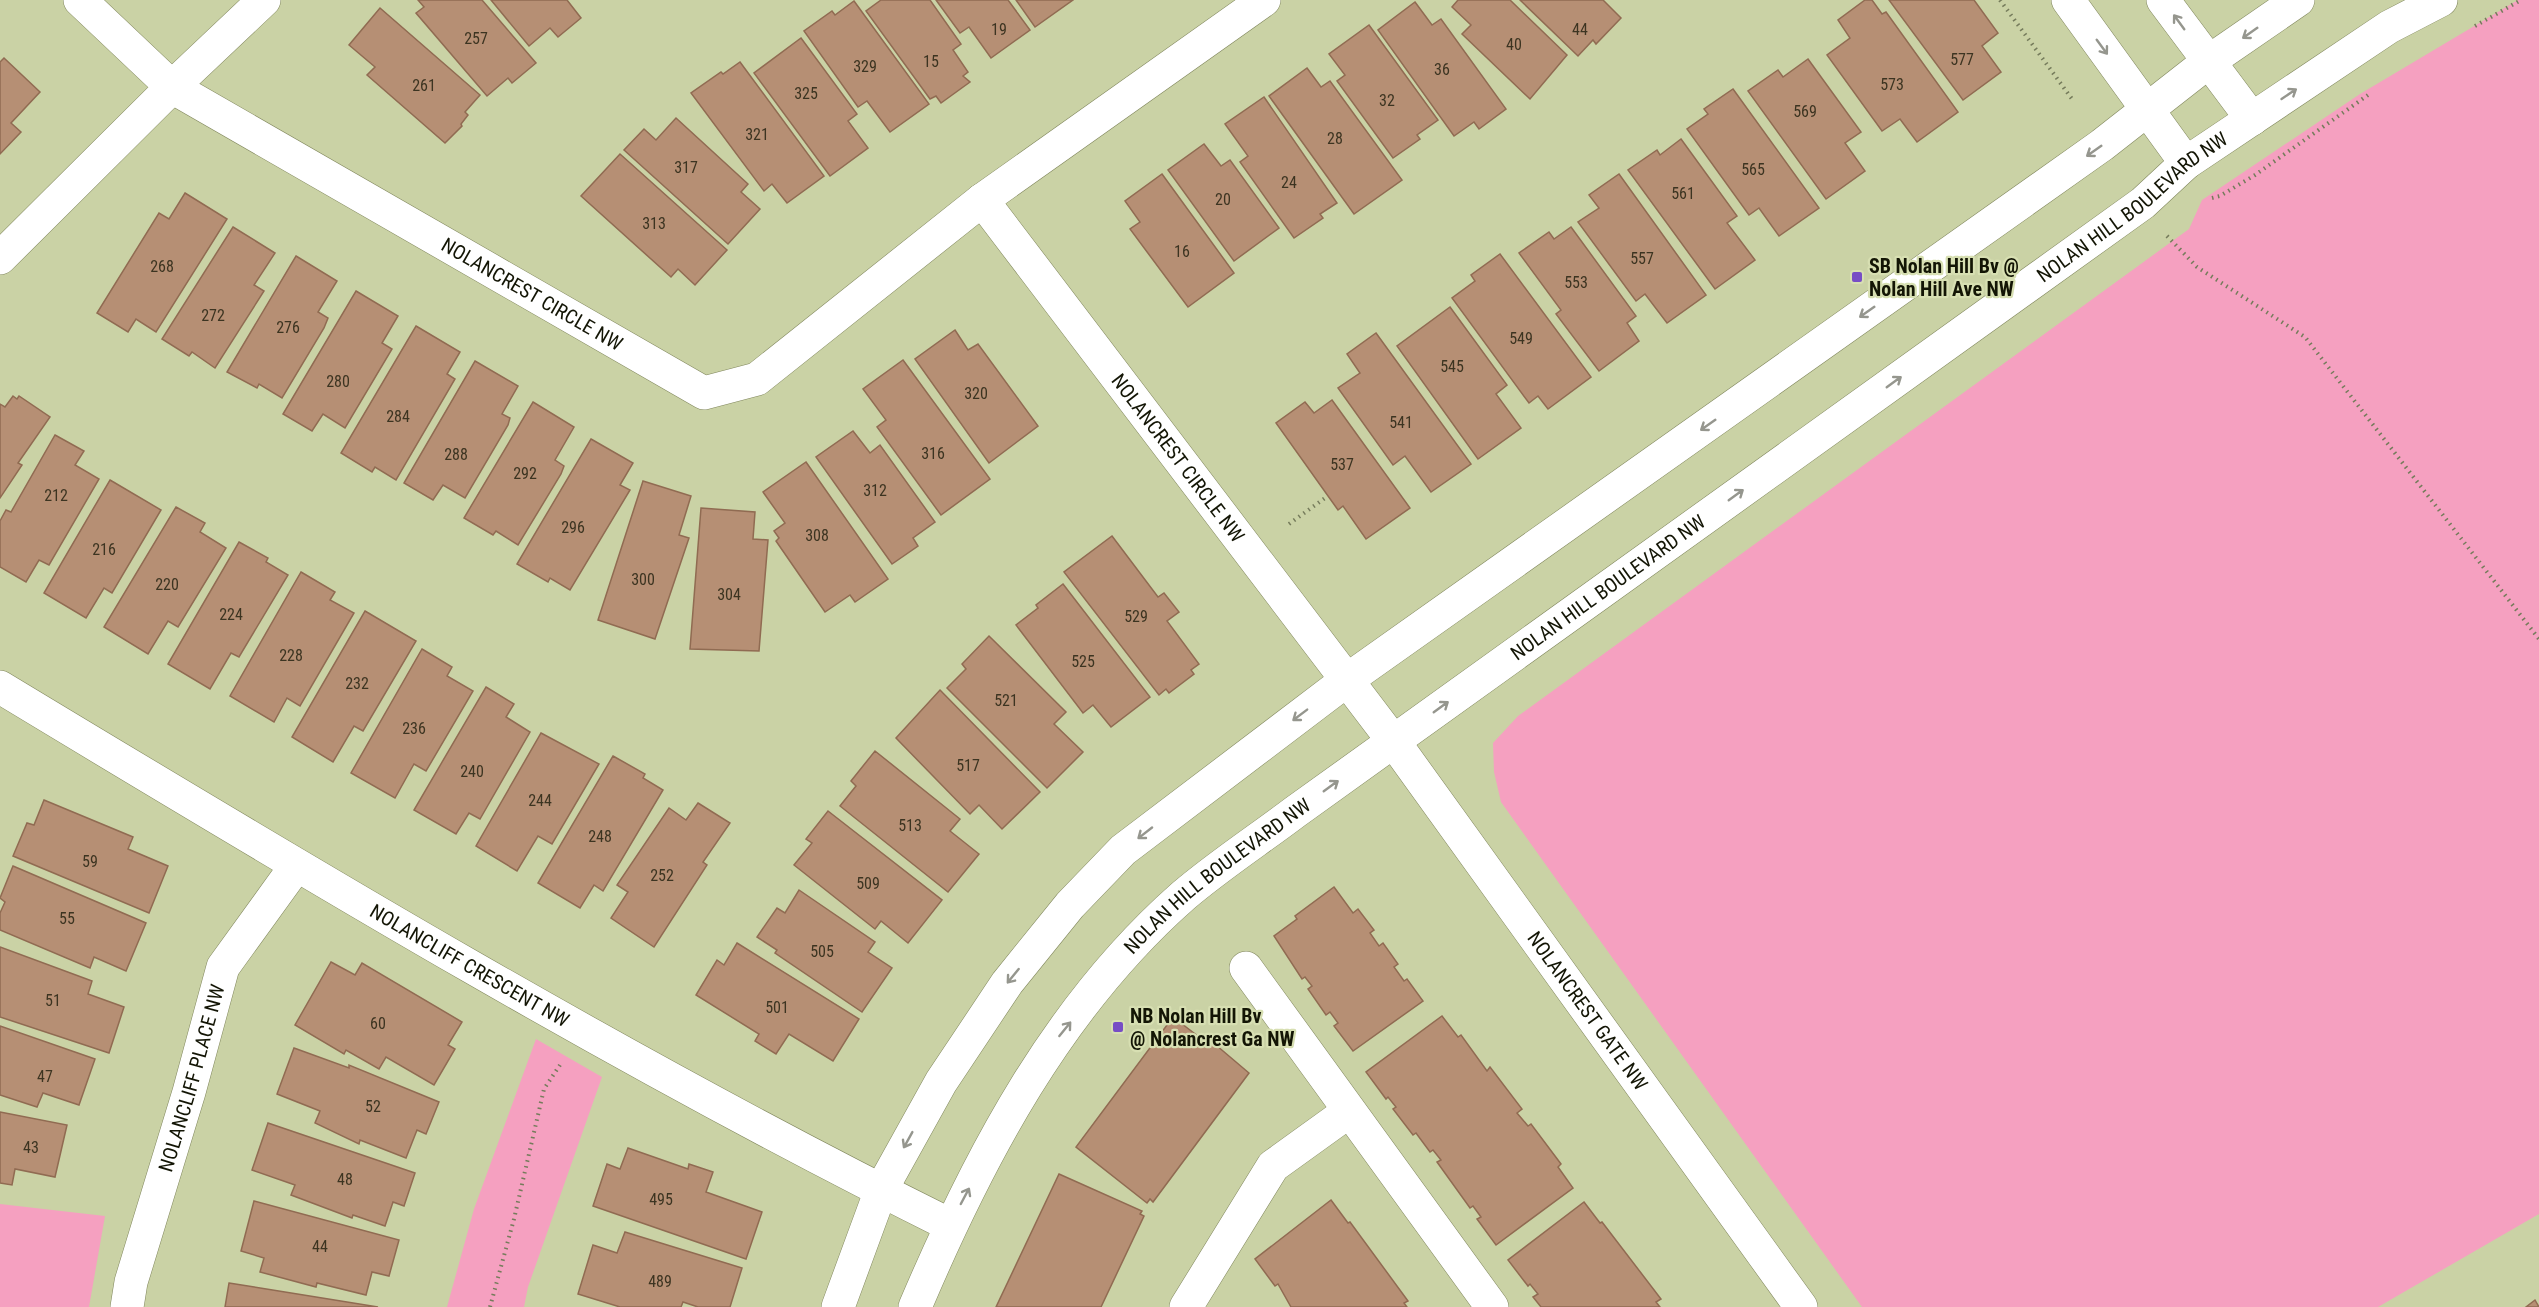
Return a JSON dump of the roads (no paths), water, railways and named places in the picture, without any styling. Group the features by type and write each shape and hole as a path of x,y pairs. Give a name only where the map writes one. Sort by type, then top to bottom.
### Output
{"street":[{"name":"NOLANCREST CIRCLE NW","path":"80,0 172,87 704,393 757,379 982,200 1264,0"},
{"path":"0,258 172,87 264,0"},
{"path":"2068,0 2186,164"},
{"path":"2163,0 2252,119"},
{"path":"838,1307 881,1191 941,1082 1007,983 1070,905 1123,850 1347,680 2083,159 2208,62 2298,0"},
{"name":"NOLAN HILL BOULEVARD NW","path":"915,1307 950,1225 1007,1116 1054,1043 1124,955 1183,896 2143,203 2186,164 2389,27 2441,0"},
{"name":"NOLANCREST CIRCLE NW","path":"982,200 1373,715"},
{"name":"NOLANCLIFF CRESCENT NW","path":"0,687 296,866 584,1030 738,1116 950,1225"},
{"name":"NOLANCREST GATE NW","path":"1373,715 1801,1307"},
{"name":"NOLANCLIFF PLACE NW","path":"127,1307 130,1282 189,1092 223,967 296,866"},
{"path":"1246,968 1348,1112 1492,1307"},
{"path":"1186,1307 1273,1166 1348,1112"}],"place":[{"name":"SB Nolan Hill Bv @ Nolan Hill Ave NW","path":"1857,277"},
{"name":"NB Nolan Hill Bv @ Nolancrest Ga NW","path":"1118,1027"}]}
